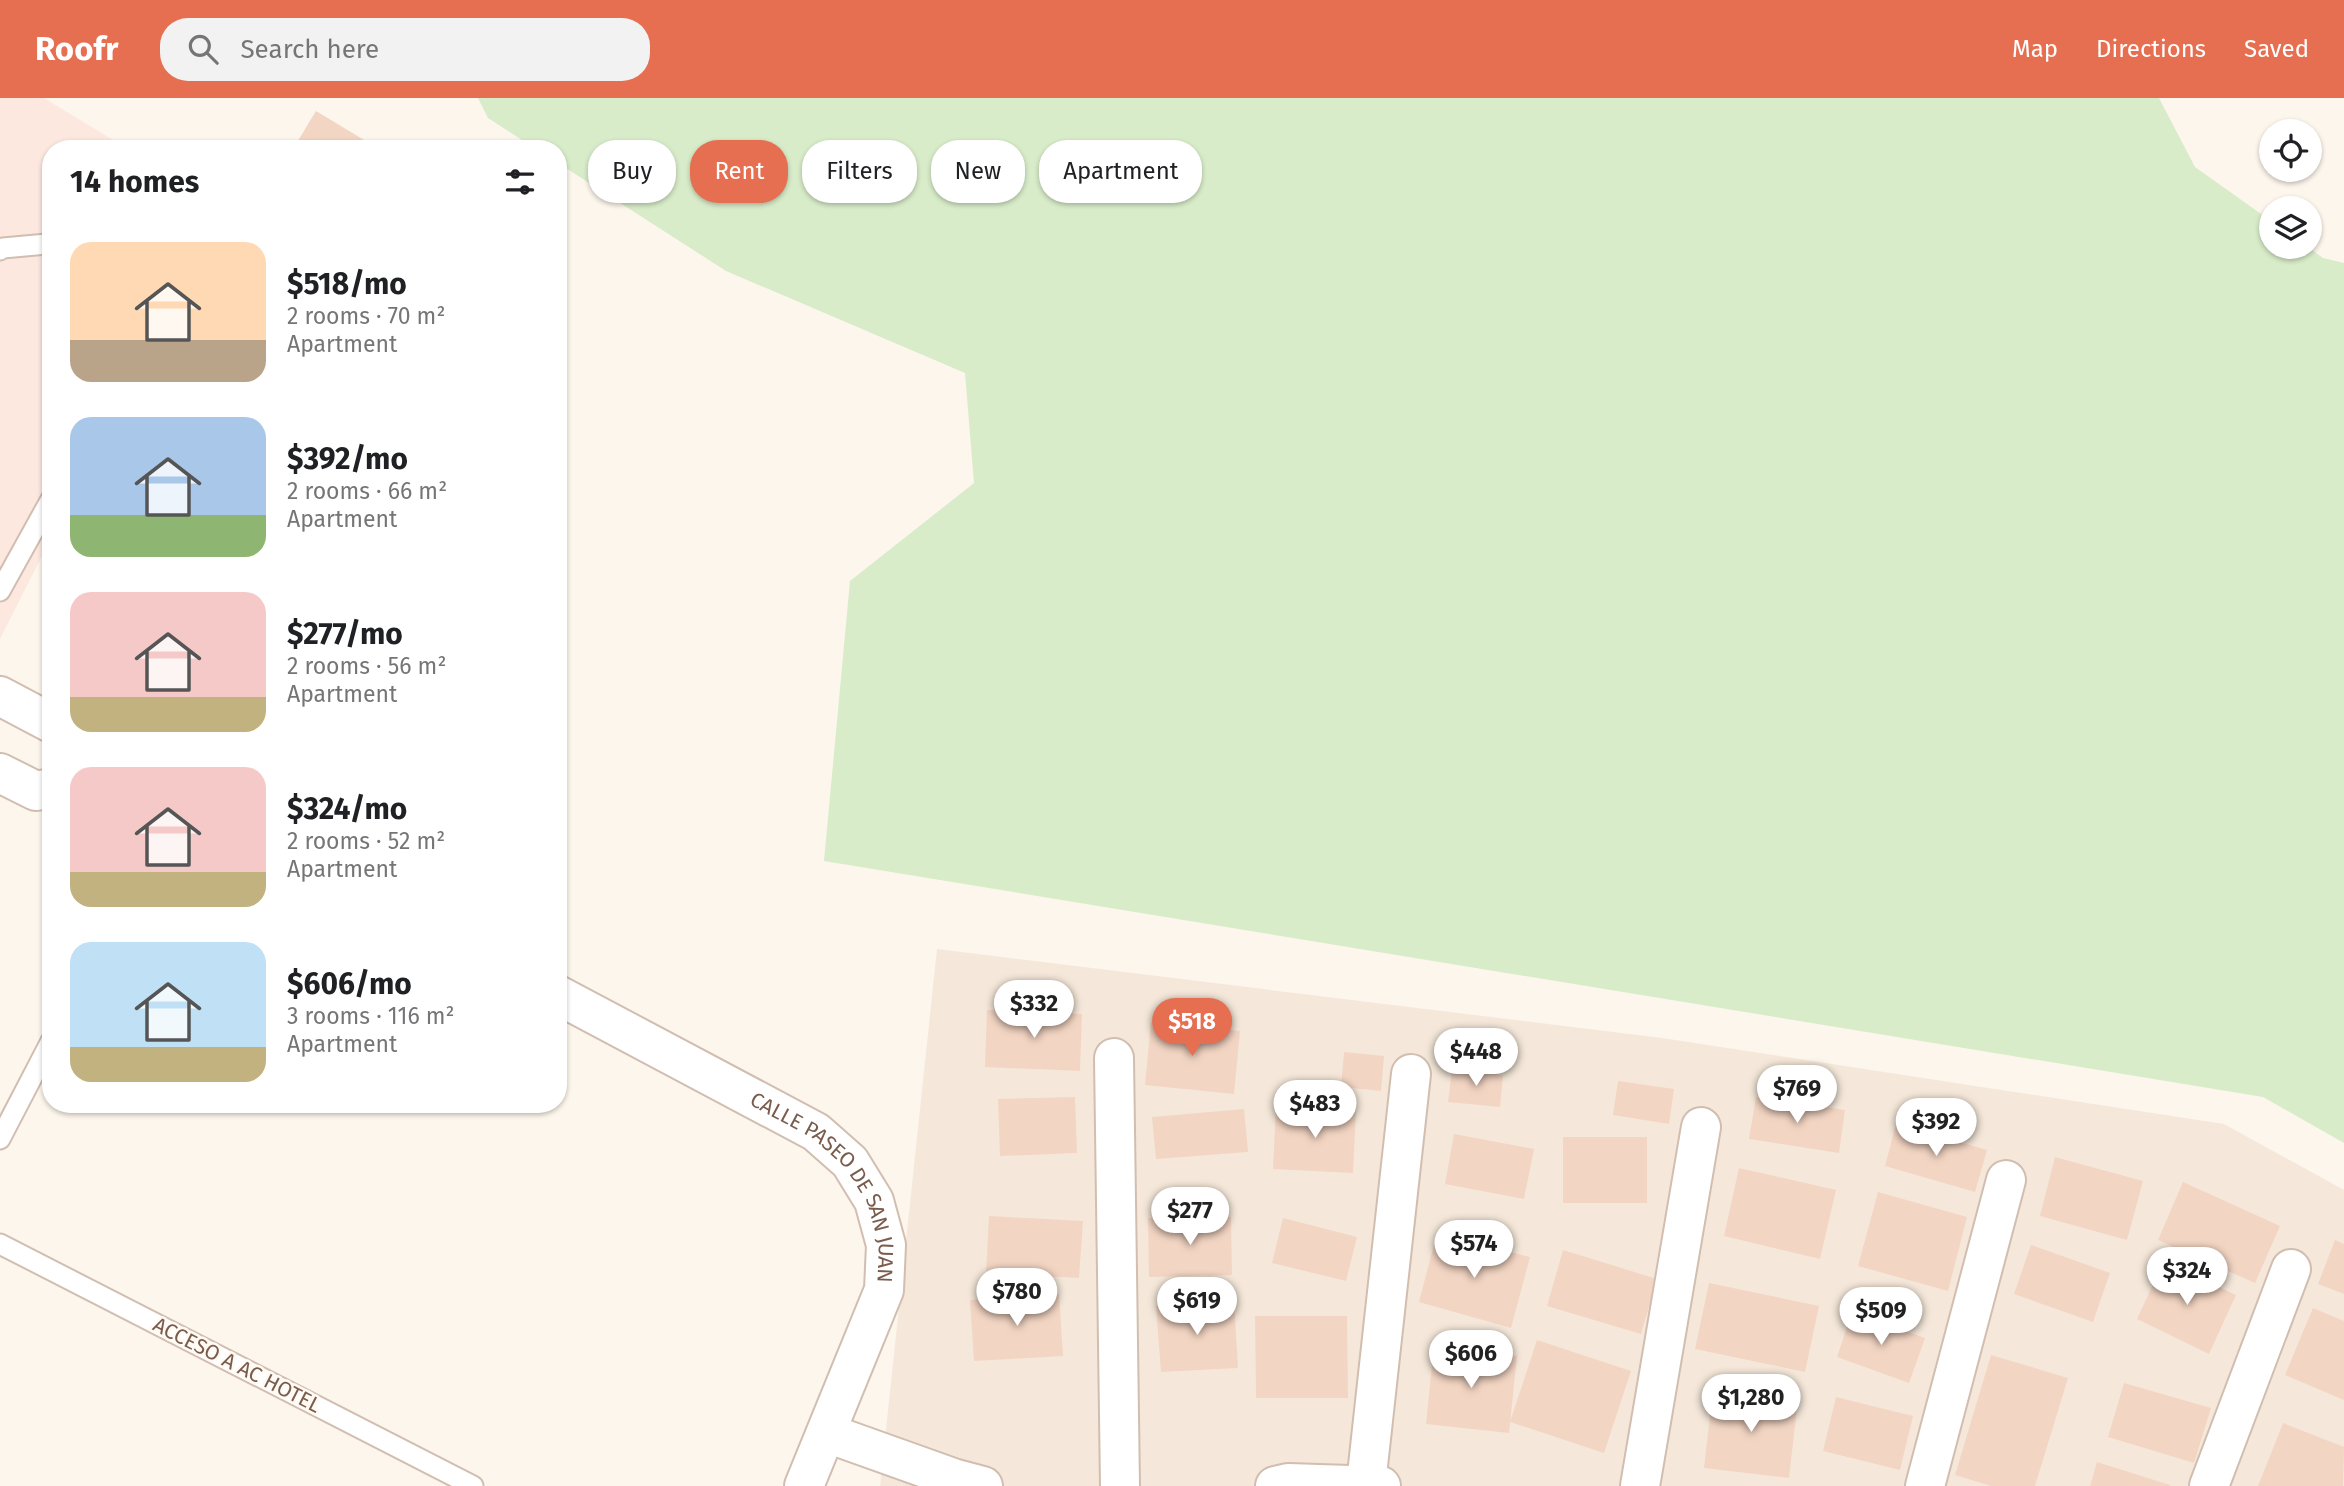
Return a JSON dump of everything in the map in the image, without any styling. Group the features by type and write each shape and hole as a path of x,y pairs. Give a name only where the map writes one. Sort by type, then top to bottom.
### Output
{"street":[{"path":"0,696 42,718"},
{"path":"0,773 42,780"},
{"name":"CALLE PASEO DE SAN JUAN","path":"567,1000 816,1132 850,1162 874,1201 886,1245 884,1290 807,1485"},
{"path":"1114,1058 1120,1486"},
{"path":"1275,1486 1288,1483 1374,1485 1411,1074"},
{"path":"1640,1486 1701,1127"},
{"path":"1925,1486 2006,1181"},
{"path":"2209,1486 2291,1269"},
{"path":"827,1433 983,1486"}],"lane":[{"path":"0,250 42,244"},
{"path":"0,591 42,515"},
{"path":"0,1139 42,1058"},
{"name":"ACCESO A AC HOTEL","path":"0,1244 473,1486"}],"shaded area":[{"path":"0,98 44,98 113,140 42,140 42,556 0,639"},
{"path":"937,949 1662,1038 2224,1124 2344,1190 2344,1486 880,1486"}],"green space":[{"path":"478,98 2159,98 2195,167 2259,212 2259,259 2322,257 2344,263 2344,1143 2263,1097 824,861 850,581 974,483 965,373 726,271 620,203 676,203 676,140 588,140 588,182 567,169 567,140 522,140 488,118"}],"building":[{"path":"316,111 364,140 298,140"},
{"path":"987,1010 1082,1014 1080,1071 985,1067"},
{"path":"1151,1022 1240,1031 1234,1094 1145,1085"},
{"path":"1344,1052 1384,1056 1381,1091 1341,1087"},
{"path":"1452,1069 1503,1075 1500,1107 1448,1102"},
{"path":"1618,1081 1674,1089 1669,1124 1613,1115"},
{"path":"1075,1097 1077,1153 1000,1156 998,1099"},
{"path":"1756,1097 1845,1110 1839,1153 1749,1139"},
{"path":"1276,1107 1356,1111 1353,1173 1273,1169"},
{"path":"1244,1109 1248,1152 1156,1159 1152,1117"},
{"path":"1896,1124 1987,1150 1975,1192 1885,1166"},
{"path":"1454,1134 1534,1149 1524,1199 1445,1184"},
{"path":"1563,1137 1647,1137 1647,1203 1563,1203"},
{"path":"2055,1157 2143,1181 2127,1240 2040,1216"},
{"path":"1739,1168 1836,1190 1820,1259 1724,1236"},
{"path":"2183,1182 2280,1226 2255,1283 2158,1240"},
{"path":"1878,1192 1967,1217 1948,1291 1858,1266"},
{"path":"989,1216 1083,1221 1079,1278 986,1273"},
{"path":"1231,1217 1232,1275 1149,1277 1148,1218"},
{"path":"1283,1218 1357,1237 1346,1281 1272,1263"},
{"path":"1437,1233 1530,1257 1511,1328 1419,1302"},
{"path":"2335,1240 2344,1244 2344,1294 2318,1284"},
{"path":"2031,1245 2110,1273 2093,1322 2014,1294"},
{"path":"1563,1250 1657,1279 1641,1334 1547,1306"},
{"path":"2164,1261 2236,1295 2209,1354 2137,1319"},
{"path":"1709,1283 1819,1306 1805,1372 1695,1349"},
{"path":"1059,1294 1063,1356 974,1361 970,1300"},
{"path":"1234,1301 1238,1368 1161,1372 1156,1306"},
{"path":"2313,1308 2344,1321 2344,1400 2285,1375"},
{"path":"1852,1312 1925,1338 1909,1383 1837,1357"},
{"path":"1255,1316 1347,1316 1348,1398 1256,1398"},
{"path":"1537,1340 1631,1371 1604,1453 1510,1422"},
{"path":"1434,1346 1517,1356 1509,1433 1426,1424"},
{"path":"1991,1355 2068,1378 2035,1486 1991,1486 1955,1475"},
{"path":"2124,1383 2211,1408 2194,1463 2108,1437"},
{"path":"1713,1389 1798,1399 1789,1478 1704,1468"},
{"path":"1836,1397 1913,1416 1900,1470 1823,1451"},
{"path":"2283,1423 2344,1447 2343,1486 2258,1486"},
{"path":"2097,1462 2170,1485 2170,1486 2090,1486"}]}
